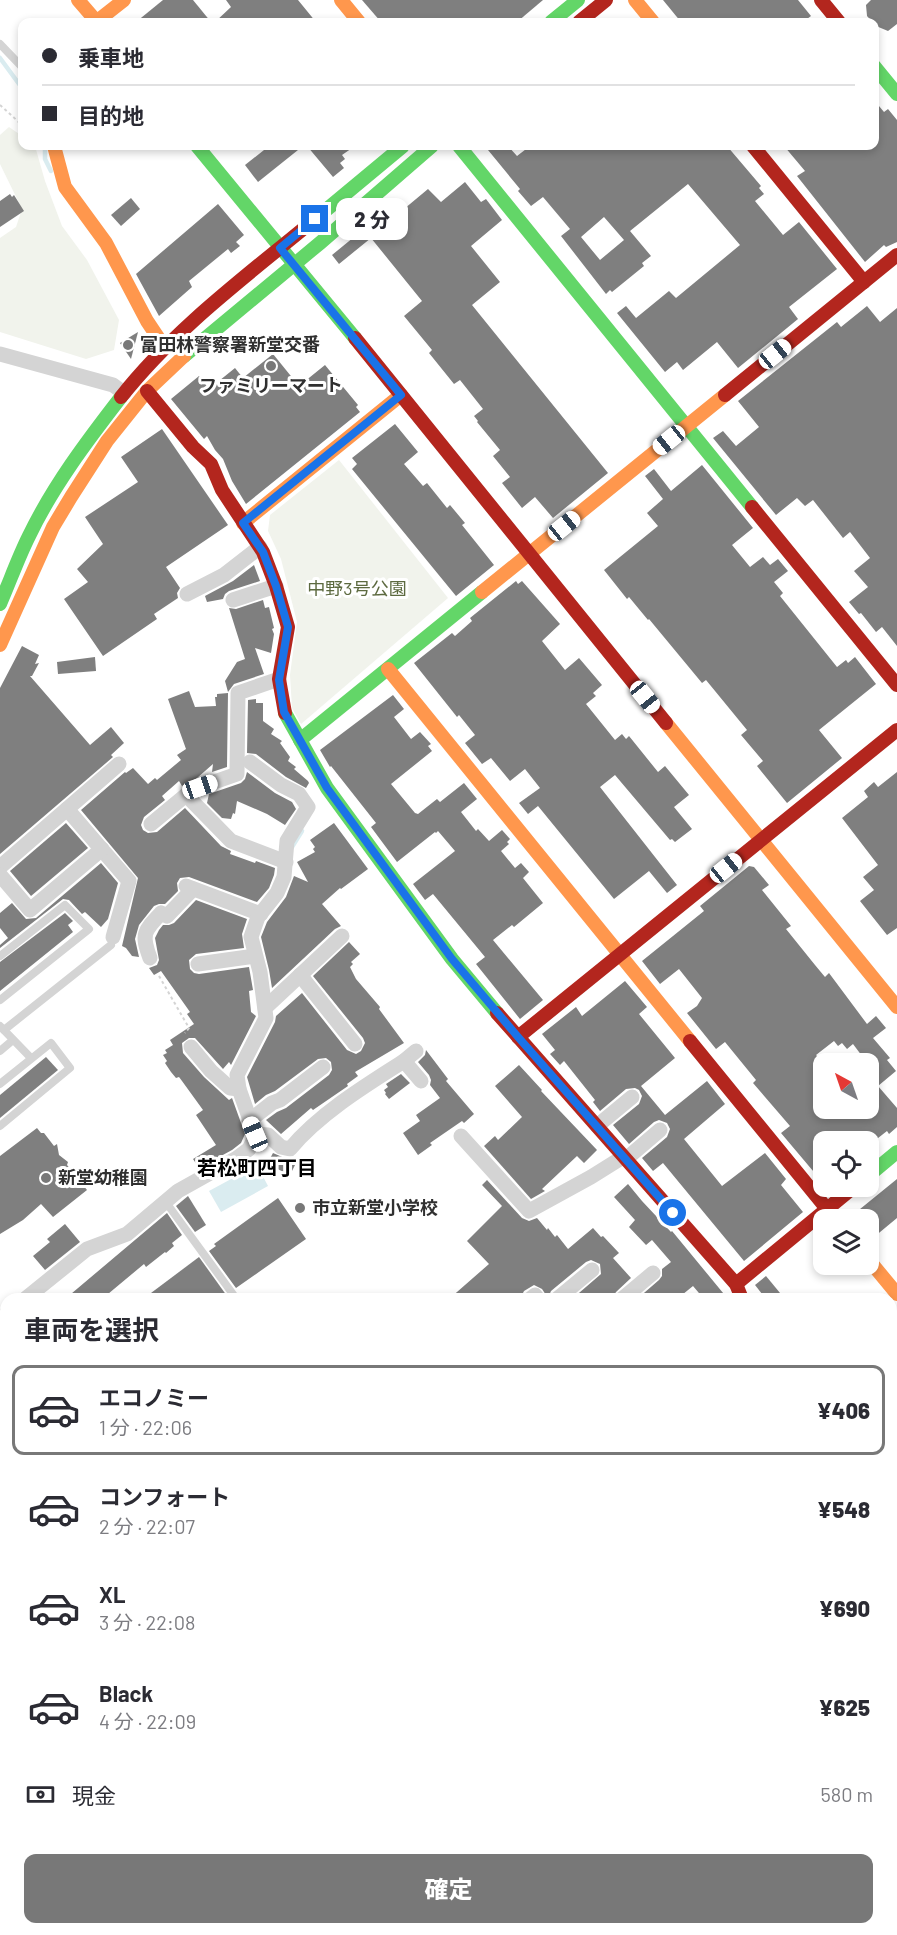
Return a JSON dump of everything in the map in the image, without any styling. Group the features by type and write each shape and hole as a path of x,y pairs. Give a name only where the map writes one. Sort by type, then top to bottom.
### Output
{"street":[{"path":"78,0 93,18"},
{"path":"101,18 124,0"},
{"path":"341,0 356,18"},
{"path":"556,18 578,0"},
{"path":"584,18 606,0"},
{"path":"635,0 650,18"},
{"path":"821,0 836,18"},
{"path":"879,72 897,94"},
{"path":"55,150 65,187 106,243 147,321 165,348"},
{"path":"200,150 897,1007"},
{"path":"0,604 29,535 46,505 81,448 124,393 165,348 199,316 398,150"},
{"path":"0,645 53,527 107,441 147,391 190,350 427,150"},
{"path":"462,150 897,685"},
{"path":"756,150 864,282"},
{"path":"300,740 897,255"},
{"path":"0,354 113,385 124,393"},
{"path":"147,391 193,447 211,464 222,490 260,547 276,586 288,627 279,680 284,712 327,788 452,959 597,1126 620,1160 736,1284 740,1293"},
{"path":"243,523 401,395"},
{"path":"187,594 224,575 260,547"},
{"path":"233,600 276,586"},
{"path":"388,669 828,1209"},
{"path":"151,824 186,795 200,787 237,774 238,693 279,680"},
{"path":"518,1037 897,730"},
{"path":"32,1293 87,1249 126,1234 178,1191 249,1149 252,1127 239,1089 237,1075 266,1018 260,972 251,937 261,914 281,885 284,877 287,841 308,807 299,794 281,785 250,762"},
{"path":"0,867 119,764"},
{"path":"186,795 231,841 286,862"},
{"path":"67,809 129,881 112,941"},
{"path":"0,875 30,910 102,849"},
{"path":"150,958 144,936 147,928 160,914 167,916 189,888 261,914"},
{"path":"265,1008 342,936"},
{"path":"198,964 255,956"},
{"path":"300,975 355,1044"},
{"path":"191,1047 230,1089 239,1089"},
{"path":"252,1127 281,1146 290,1149 308,1121 404,1061 416,1051"},
{"path":"404,1061 421,1081"},
{"path":"252,1127 272,1103 280,1100 323,1067"},
{"path":"597,1126 632,1097"},
{"path":"482,1136 466,1142 529,1211 620,1160 660,1130"},
{"path":"879,1167 897,1152"},
{"path":"836,1209 846,1197"},
{"path":"736,1284 813,1228"},
{"path":"564,1293 592,1270"},
{"path":"879,1272 896,1293"},
{"path":"629,1293 653,1274"}],"lane":[{"path":"0,44 18,64"},
{"path":"0,956 65,905 89,929 0,1000"},
{"path":"31,1058 2,1028 112,941"},
{"path":"0,1051 14,1040"},
{"path":"0,1084 51,1043 70,1068 0,1126"},
{"path":"165,1201 234,1293"}],"path":[{"path":"0,105 18,121"},
{"path":"159,976 189,1028 184,1035 191,1047"}],"green space":[{"path":"9,127 18,133 18,150 36,150 62,226 87,260 119,320 114,350 86,359 0,332 0,238 16,227 22,209 0,164 0,135"},
{"name":"中野3号公園","path":"339,460 448,598 301,724 292,708 290,675 297,622 281,559 268,531 270,515"}],"shaded area":[{"path":"257,1165 268,1186 221,1212 209,1191"}],"building":[{"path":"163,0 193,0 208,18 141,18"},
{"path":"226,0 298,0 313,18 219,18 231,7"},
{"path":"362,0 543,0 522,18 378,18"},
{"path":"663,0 798,0 811,16 808,18 678,18"},
{"path":"871,0 897,0 897,24 888,31 879,27 879,18 867,16 866,5"},
{"path":"879,106 884,112 888,109 897,120 897,242 886,247 884,245 865,262 797,176 805,171 787,150 879,150"},
{"path":"264,150 298,150 258,182 245,165"},
{"path":"310,150 349,150 342,155 345,159 340,163 344,168 333,177"},
{"path":"488,150 512,150 517,156 525,150 730,150 761,186 759,188 764,194 755,201 783,235 799,222 837,269 789,307 798,319 738,368 717,342 683,370 677,362 665,372 617,313 626,306 636,318 669,291 676,298 740,245 688,184 630,231 651,256 642,263 644,266 612,292 610,290 606,294 561,236 570,229 543,197 531,206 518,191 520,189","holes":["604,217 624,240 600,260 581,237"]},
{"path":"465,182 481,202 486,199 502,220 471,246 500,282 472,305 608,473 553,518 535,497 522,508 502,483 510,477 493,456 500,450 474,416 483,409 460,380 454,384 429,353 432,350 404,316 422,301 371,238 339,264 332,255 392,206 398,214 428,189 441,202"},
{"path":"10,194 12,197 14,195 24,211 0,227 0,201"},
{"path":"131,198 140,209 121,226 111,215"},
{"path":"218,204 244,235 236,242 240,246 231,253 228,249 189,281 192,287 159,316 136,274"},
{"path":"867,306 880,322 897,308 897,646 882,627 876,632 849,602 868,587 854,571 870,558 850,532 843,538 813,500 805,506 797,498 776,515 713,438 723,431 736,446 759,427 738,401 837,322 841,327"},
{"path":"138,332 131,359 120,343"},
{"path":"273,354 299,386 325,365 358,405 356,407 360,412 246,504 232,481 223,459 207,436 204,439 171,399 199,376 209,389 235,368 243,378"},
{"path":"395,424 418,452 404,464 423,486 427,483 447,508 450,505 465,523 462,525 494,565 456,596 352,469 357,464 352,458"},
{"path":"162,429 228,525 166,567 180,588 177,593 178,598 154,614 157,619 103,656 64,599 88,582 77,569 103,544 85,517 138,482 121,457"},
{"path":"702,465 753,528 732,545 750,567 763,557 770,565 778,559 788,571 774,582 783,593 780,596 837,667 846,660 848,663 855,657 876,684 819,730 842,758 787,803 757,766 763,761 741,735 747,730 706,680 702,683 649,619 629,597 627,599 604,570 658,526 647,513 663,499 645,476 654,469 671,491"},
{"path":"254,565 260,581 229,591 223,599 207,602 205,596 233,581"},
{"path":"516,581 518,584 522,581 560,624 542,641 565,670 579,658 602,685 593,693 596,696 586,704 615,740 622,734 626,739 629,736 658,772 665,766 689,795 674,807 692,829 675,842 670,840 615,775 600,787 677,885 667,893 649,871 614,899 538,806 528,814 519,803 540,788 525,769 510,781 491,758 482,764 465,743 475,735 459,715 457,717 414,663 452,633 455,636 472,621 470,618"},
{"path":"263,600 265,608 269,607 274,628 272,629 274,634 271,653 255,648 264,674 234,684 228,692 225,681 237,662 245,659 229,608 236,609"},
{"path":"22,646 39,655 35,664 39,663 30,676 90,745 111,727 124,743 111,755 113,757 0,854 0,688"},
{"path":"95,657 96,671 58,674 57,662"},
{"path":"189,691 195,707 216,706 217,694 228,693 227,767 212,772 213,764 197,778 182,786 179,781 162,796 165,800 144,817 141,825 143,830 148,833 157,832 185,808 221,846 231,851 230,854 275,868 274,875 269,888 257,902 189,877 180,878 177,883 178,891 165,904 154,906 139,925 135,939 139,957 132,956 122,946 138,878 81,810 125,772 133,768 148,784 155,778 157,780 181,760 177,755 186,749 168,699"},
{"path":"393,695 404,709 394,717 411,739 420,732 431,744 428,746 432,751 391,784 418,814 437,799 440,802 464,783 477,799 461,812 476,831 478,829 489,841 502,830 510,839 507,842 509,844 501,851 515,868 521,863 529,872 523,878 543,903 514,927 512,925 493,940 543,1000 520,1019 476,964 485,957 433,894 425,900 413,884 455,851 438,831 397,862 371,827 376,823 330,767 320,750"},
{"path":"256,699 256,703 263,703 263,721 274,729 271,734 282,741 280,743 290,757 288,761 308,781 306,788 286,777 256,754 247,753 248,700"},
{"path":"247,772 275,793 292,802 296,809 285,825 237,801 235,814 233,813 231,819 222,818 207,803 209,794 241,783"},
{"path":"897,772 897,928 887,935 860,901 874,890 863,877 878,865 842,818 868,797 864,791 874,782 878,787"},
{"path":"66,823 88,848 31,896 10,871"},
{"path":"334,823 368,869 340,888 322,904 341,926 272,988 261,937 267,922 286,897 294,876 308,882 297,862 315,852 313,849 315,847 310,840"},
{"path":"101,863 118,883 108,919 101,927 85,912 82,914 69,900 63,899 0,948 0,945 8,938 0,928 0,913 12,903 26,919 36,918"},
{"path":"749,866 754,867 769,885 762,890 791,926 786,929 815,965 825,977 829,973 867,1024 876,1016 886,1028 873,1038 890,1058 887,1060 896,1071 879,1085 879,1053 860,1053 853,1044 847,1049 842,1043 838,1046 834,1041 819,1053 813,1053 813,1119 879,1119 879,1087 897,1108 897,1127 889,1134 887,1131 879,1137 879,1131 813,1131 813,1171 781,1133 790,1126 753,1083 756,1080 725,1042 716,1049 687,1013 697,1006 702,998 679,969 660,984 642,961 704,911 700,906"},
{"path":"196,900 247,919 242,934 244,948 196,954 189,960 190,969 199,974 249,967 253,990 249,991 251,1012 256,1016 231,1065 229,1062 223,1069 195,1038 189,1038 182,1043 183,1053 204,1077 229,1100 232,1098 245,1134 241,1143 232,1150 199,1168 193,1159 216,1145 196,1115 203,1110 179,1077 176,1078 171,1072 163,1055 167,1053 165,1050 173,1045 170,1040 194,1024 187,1014 190,1012 161,971 154,975 149,968 157,965 159,960 155,938 159,930 163,925 174,923"},
{"path":"65,913 73,921 68,925 73,932 0,991 0,962"},
{"path":"349,942 360,954 351,962 353,964 350,967 356,979 380,1007 379,1009 404,1043 355,1072 358,1076 347,1084 348,1086 313,1110 311,1108 281,1134 266,1120 286,1108 329,1075 332,1070 331,1062 326,1058 318,1059 255,1104 247,1077 276,1016 302,993 347,1050 356,1054 361,1051 365,1043 363,1038 313,976"},
{"path":"625,981 647,1007 639,1014 675,1058 641,1086 665,1115 707,1081 725,1104 684,1139 722,1186 765,1153 786,1179 781,1185 803,1212 744,1261 663,1163 653,1171 642,1158 667,1137 670,1129 667,1123 659,1120 654,1122 629,1144 613,1125 639,1104 642,1096 639,1090 626,1089 600,1111 593,1102 595,1100 564,1061 560,1065 550,1054 555,1050 542,1034 576,1007 582,1016"},
{"path":"426,1050 448,1079 446,1081 474,1114 464,1123 462,1121 430,1143 432,1145 418,1155 403,1133 420,1121 416,1115 440,1098 430,1085 429,1075 418,1062 425,1055"},
{"path":"46,1057 58,1070 0,1118 0,1095"},
{"path":"519,1065 597,1150 584,1163 577,1156 542,1189 545,1191 531,1199 484,1146 495,1136 498,1140 522,1117 495,1086"},
{"path":"401,1074 410,1083 389,1099 384,1090 388,1087 386,1084"},
{"path":"37,1128 54,1146 57,1144 59,1155 68,1162 67,1165 87,1190 53,1217 41,1204 23,1220 0,1234 0,1156"},
{"path":"273,1153 296,1163 290,1175 267,1164"},
{"path":"897,1179 897,1218 879,1233 879,1209 860,1209 875,1197 879,1197 879,1194"},
{"path":"487,1180 522,1218 529,1221 537,1218 555,1237 557,1235 568,1249 593,1228 619,1253 613,1258 631,1278 615,1293 579,1293 601,1274 600,1264 591,1260 550,1293 545,1293 534,1285 523,1293 456,1293 489,1264 467,1241 502,1206 482,1185"},
{"path":"628,1184 672,1231 723,1293 699,1293 693,1286 684,1293 644,1293 659,1280 662,1276 662,1269 671,1262 652,1240 646,1245 629,1227 635,1220 614,1197"},
{"path":"188,1196 206,1225 195,1232 176,1206"},
{"path":"278,1198 306,1239 236,1288 209,1251 216,1246 214,1244"},
{"path":"167,1213 182,1235 172,1243 174,1246 166,1253 146,1267 144,1264 109,1293 72,1293"},
{"path":"65,1224 80,1242 45,1270 33,1256 50,1242 47,1239"},
{"path":"199,1257 225,1293 151,1293"},
{"path":"766,1276 780,1293 761,1293 755,1285"}],"waterway":[{"path":"0,58 18,83"},
{"path":"45,150 45,159 51,171"},
{"path":"292,847 302,831"}],"traffic: fast":[{"path":"556,18 578,0"},
{"path":"879,72 897,94"},
{"path":"200,150 355,338"},
{"path":"320,215 398,150"},
{"path":"184,356 427,150"},
{"path":"462,150 752,507"},
{"path":"0,604 38,517 83,447 121,397"},
{"path":"300,740 482,592"},
{"path":"285,713 327,788 452,959 497,1013"},
{"path":"879,1167 897,1152"}],"traffic: slow":[{"path":"78,0 94,18"},
{"path":"101,18 124,0"},
{"path":"341,0 356,18"},
{"path":"635,0 650,18"},
{"path":"55,150 65,187 106,243 147,321 165,348"},
{"path":"0,645 53,527 71,497 107,441 147,391 184,356"},
{"path":"243,523 401,395"},
{"path":"482,592 725,395"},
{"path":"388,669 690,1041"},
{"path":"666,723 897,1007"},
{"path":"879,1272 896,1293"}],"traffic: jam":[{"path":"584,18 606,0"},
{"path":"821,0 836,18"},
{"path":"756,150 864,282"},
{"path":"121,397 143,371 191,323 320,215"},
{"path":"725,395 897,255"},
{"path":"355,338 666,723"},
{"path":"147,391 193,447 211,464 222,490 263,552 288,627 279,679 285,713"},
{"path":"752,507 897,685"},
{"path":"518,1037 897,730"},
{"path":"497,1013 736,1284 740,1293"},
{"path":"690,1041 827,1209"},
{"path":"736,1284 842,1197"}],"place":[{"name":"富田林警察署新堂交番","path":"128,345"},
{"name":"ファミリーマート","path":"271,366"},
{"name":"新堂幼稚園","path":"46,1178"},
{"name":"市立新堂小学校","path":"300,1208"}],"district":[{"name":"若松町四丁目","path":"257,1168"}],"route":[{"path":"315,219 280,248 401,395 243,523 263,552 288,627 279,680 284,712 327,788 452,959 673,1213"}]}
